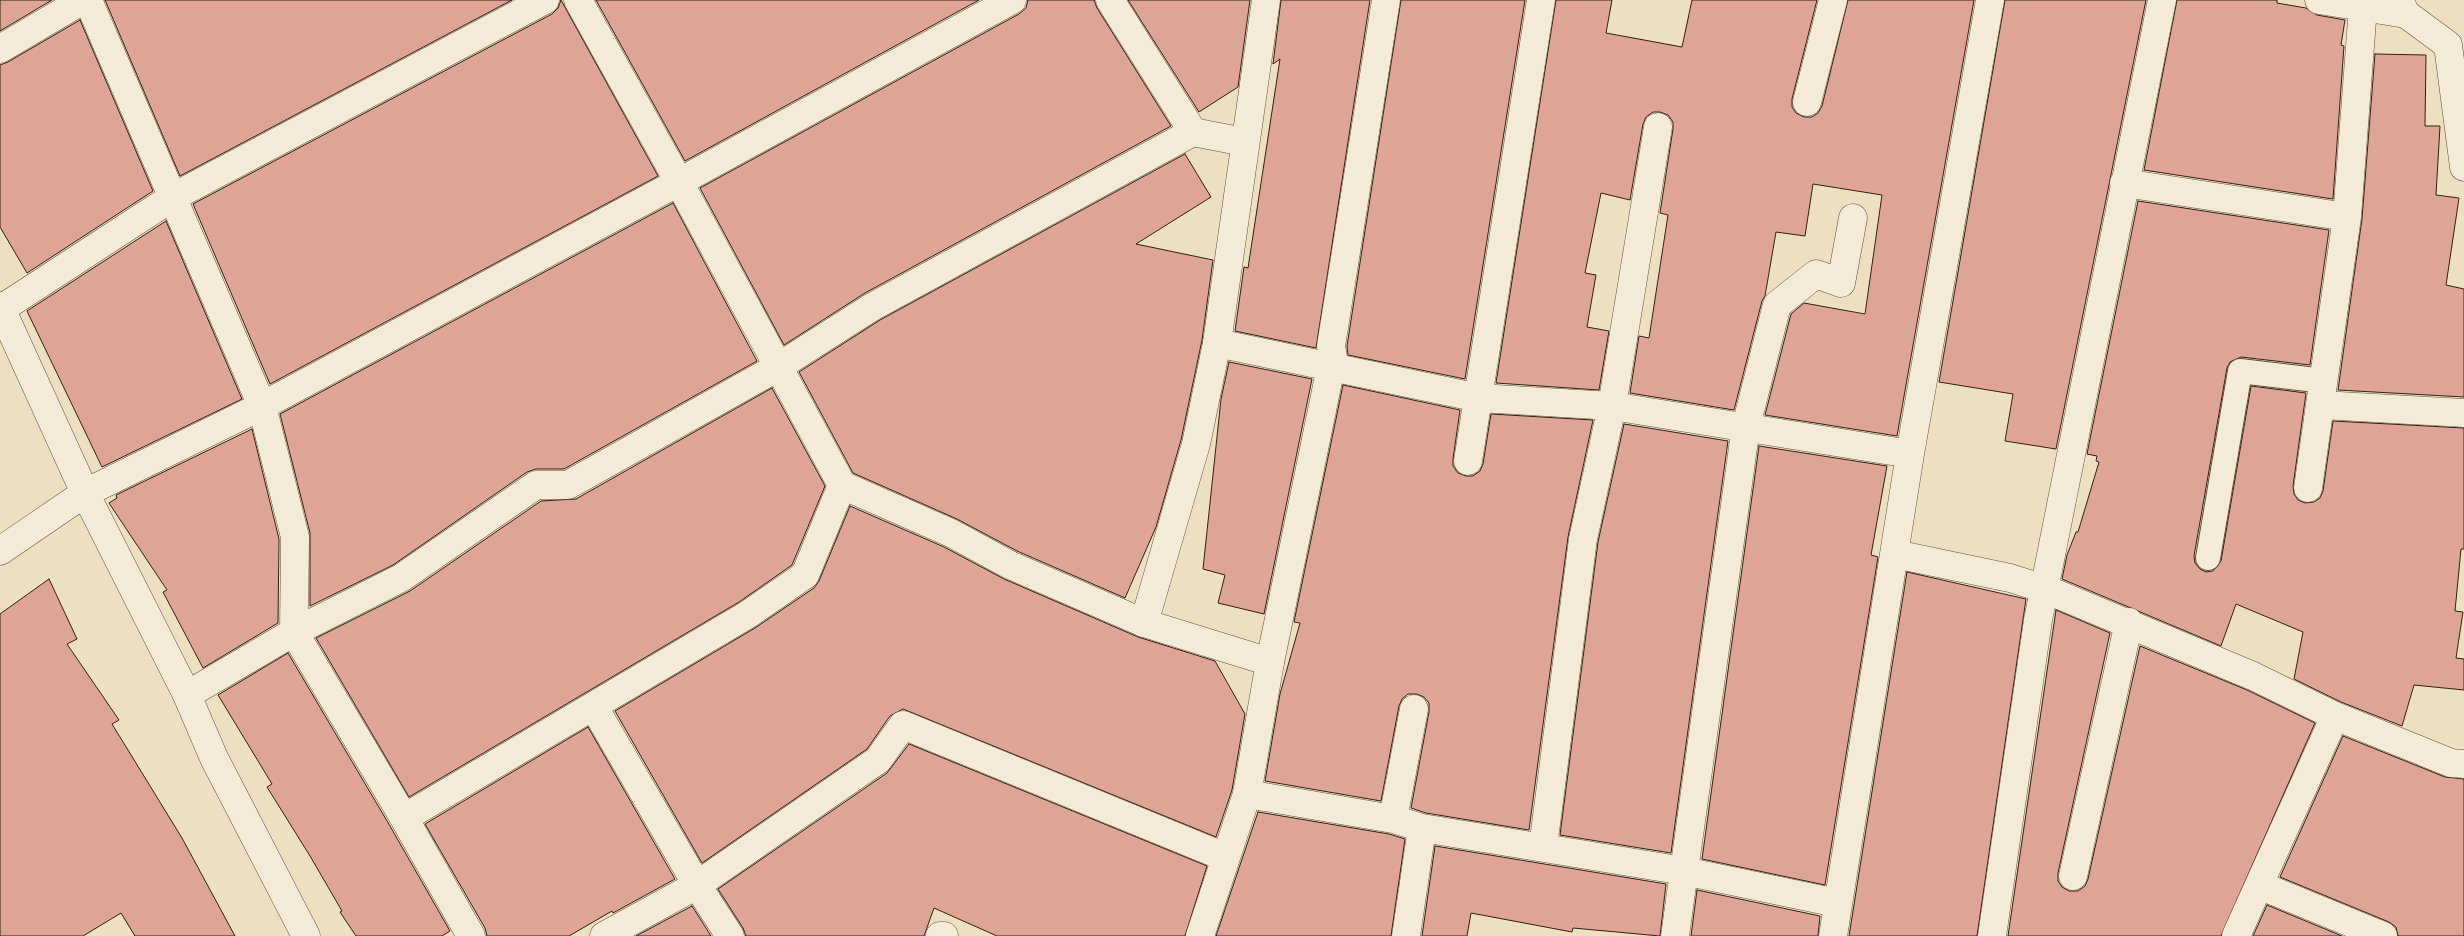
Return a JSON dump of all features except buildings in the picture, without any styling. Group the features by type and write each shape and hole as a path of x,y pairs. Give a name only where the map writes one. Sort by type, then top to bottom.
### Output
{"street":[{"path":"0,49 83,0"},
{"path":"88,0 262,406 295,537 294,632 471,936"},
{"path":"306,936 214,758 187,695 85,493 1,307 174,197 545,0"},
{"path":"578,0 680,182 842,485 951,533 1010,565 1144,623 1270,662"},
{"path":"0,551 85,493 262,406 680,182 1012,0"},
{"path":"1110,0 1193,132"},
{"path":"1144,623 1196,444 1217,343 1244,142 1266,0"},
{"path":"1200,936 1247,794 1270,662 1333,357 1330,346 1386,0"},
{"path":"1468,461 1541,0"},
{"path":"1807,102 1833,0"},
{"path":"1833,936 1910,454 1990,0"},
{"path":"1992,936 2038,620 2162,0"},
{"path":"2318,0 2363,7 2403,7 2456,42 2464,167"},
{"path":"2308,488 2347,217 2363,7"},
{"path":"1543,847 1583,539 1612,406 1658,127"},
{"path":"187,695 294,632 401,578 536,485 568,485 778,367 872,307 1193,132 1244,142"},
{"path":"2124,183 2347,217"},
{"path":"1675,936 1746,426 1777,304 1816,274 1841,283 1853,218"},
{"path":"1217,343 1478,398 1612,406 1746,426 1910,454"},
{"path":"2322,393 2464,413"},
{"path":"404,818 594,707 747,614 805,575 842,485"},
{"path":"1895,554 2010,578 2045,589 2129,622 2253,676 2335,716 2450,763 2464,764"},
{"path":"2074,876 2129,622"},
{"path":"594,707 697,885 730,936"},
{"path":"1393,819 1414,709"},
{"path":"2236,936 2335,716"},
{"path":"604,936 697,885 878,760 904,725 1225,857"},
{"path":"1247,794 1393,819 1422,828 1684,871 1837,903"},
{"path":"1406,936 1422,828"},
{"path":"2259,885 2383,936"}],"lane":[{"path":"2208,558 2240,371 2322,393"}]}
